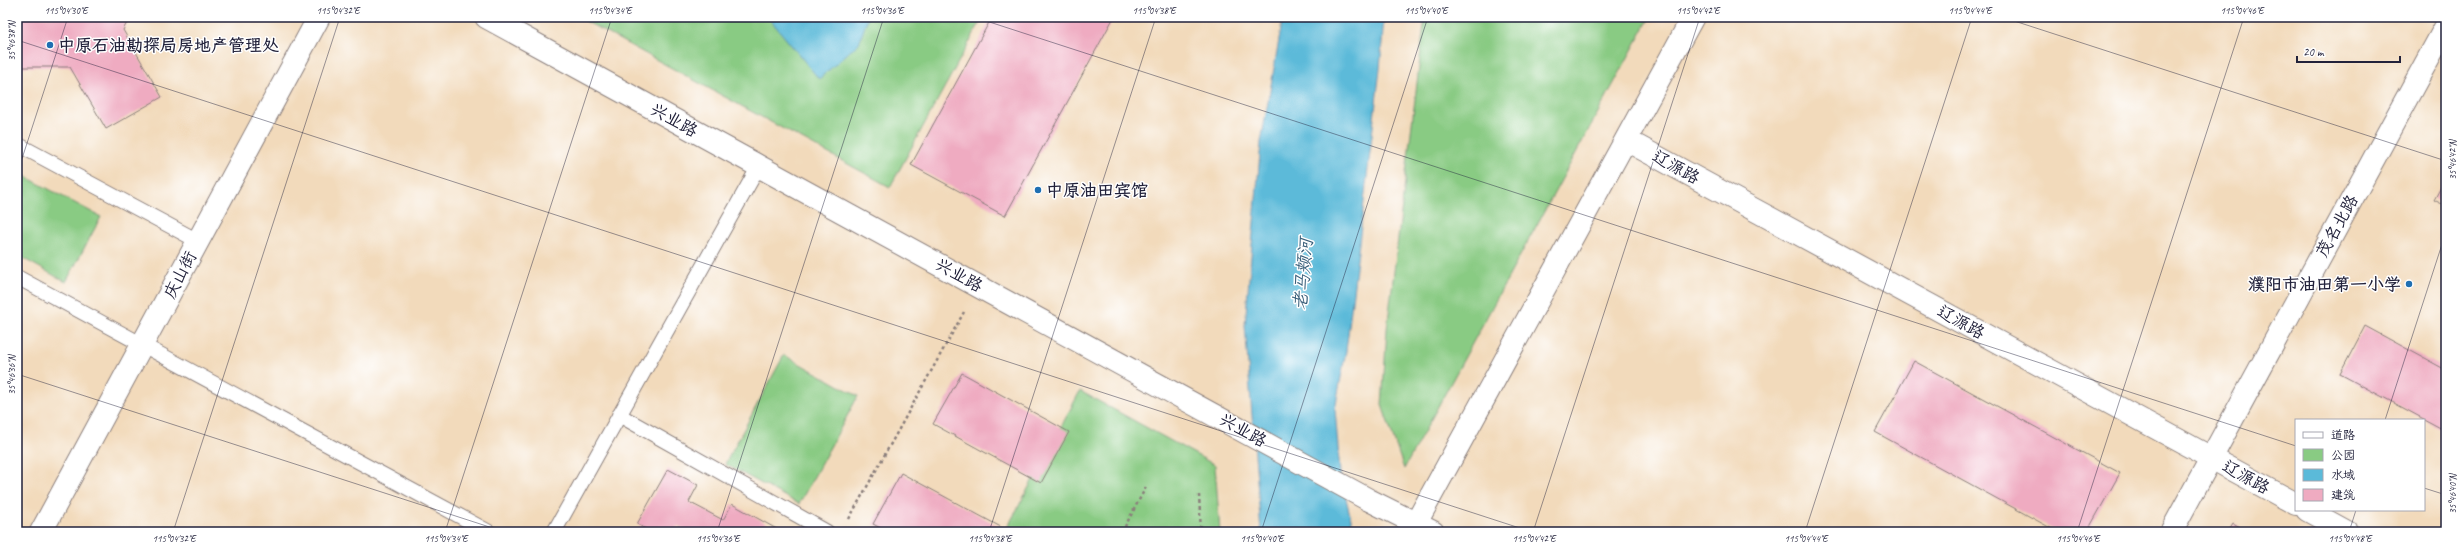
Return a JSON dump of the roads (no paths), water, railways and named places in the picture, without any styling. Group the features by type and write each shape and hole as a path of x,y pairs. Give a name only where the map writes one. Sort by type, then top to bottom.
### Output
{"street":[{"name":"庆山街","path":"41,532 319,17"},
{"name":"兴业路","path":"486,17 1369,500 1425,527"},
{"path":"1425,527 1626,140 1693,17"},
{"name":"茂名北路","path":"2171,532 2446,26"},
{"name":"辽源路","path":"1626,140 2295,503"},
{"path":"2309,511 2347,532"}],"lane":[{"path":"17,144 198,241"},
{"path":"554,532 759,166"},
{"path":"17,276 489,532"},
{"path":"619,415 826,532"}],"water":[{"path":"768,17 868,17 859,43 819,79"},
{"name":"老马颊河","path":"1283,17 1384,17 1380,69 1346,351 1335,409 1340,473 1354,532 1261,532 1245,325 1261,142"}],"place":[{"name":"中原石油勘探局房地产管理处","path":"50,45"},
{"name":"中原油田宾馆","path":"1038,190"},
{"name":"濮阳市油田第一小学","path":"2409,284"}]}
